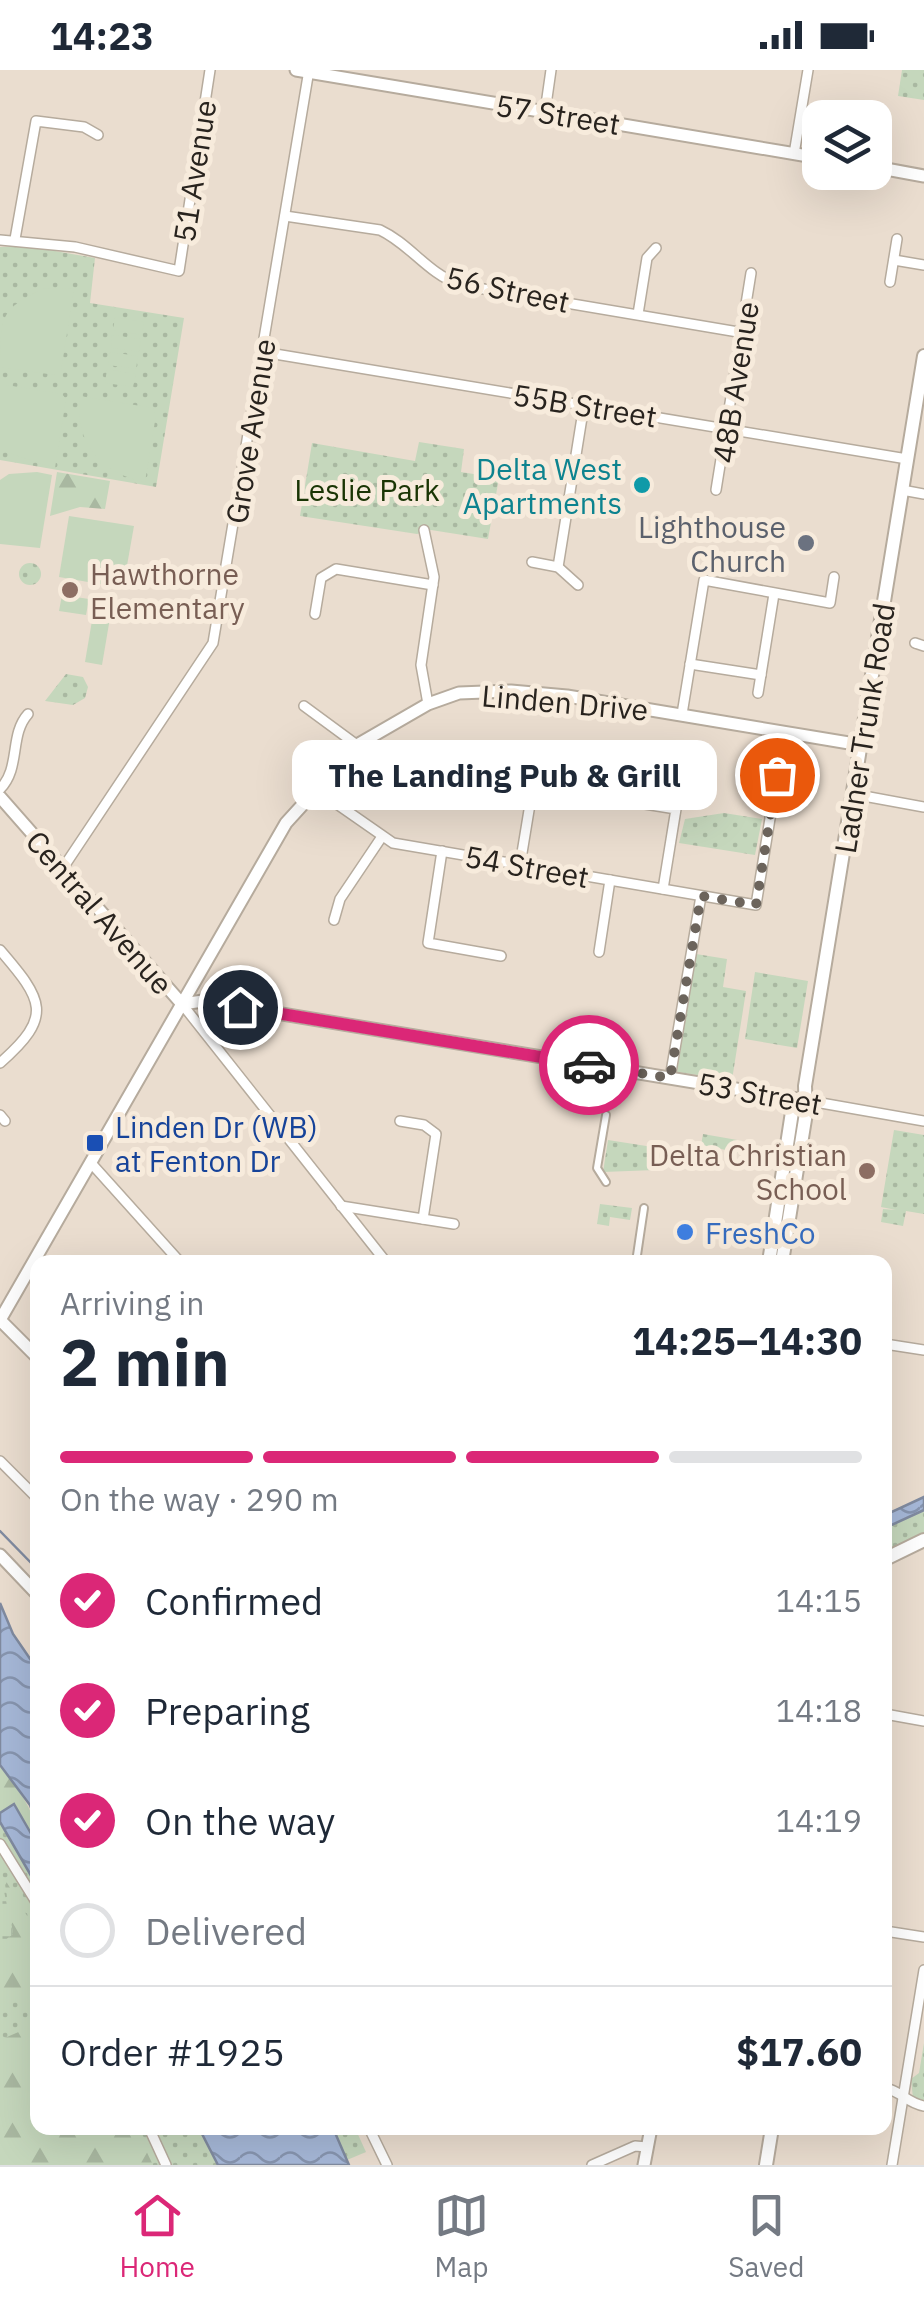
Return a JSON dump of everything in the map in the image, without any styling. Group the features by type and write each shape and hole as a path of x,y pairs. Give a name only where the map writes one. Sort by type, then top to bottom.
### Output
{"main road":[{"name":"Ladner Trunk Road","path":"783,1255 806,1114 803,1100 924,356"},
{"name":"Ladner Trunk Road","path":"769,1255 792,1112 803,1100"},
{"path":"892,1557 921,1541"},
{"path":"766,2165 771,2135"}],"street":[{"name":"51 Avenue","path":"15,239 179,272 210,70"},
{"path":"545,112 551,70"},
{"path":"794,154 808,70"},
{"name":"57 Street","path":"304,71 802,155"},
{"name":"Grove Avenue","path":"63,868 212,642 285,216 304,71"},
{"path":"0,240 15,239 36,122 84,127 98,135"},
{"path":"892,170 924,176"},
{"name":"56 Street","path":"285,216 380,230 440,278 460,284 744,333"},
{"path":"890,282 897,239"},
{"path":"638,314 647,258 656,248"},
{"path":"894,260 924,266"},
{"name":"48B Avenue","path":"716,490 751,272"},
{"name":"55B Street","path":"263,352 908,459"},
{"path":"558,566 584,405"},
{"path":"902,490 924,494"},
{"path":"424,530 432,585 421,665 428,704"},
{"path":"532,562 558,566 578,585"},
{"path":"315,614 321,578 336,569 432,585"},
{"path":"682,714 704,580 830,603 834,576"},
{"path":"758,693 774,594"},
{"path":"690,664 761,675"},
{"name":"Linden Drive","path":"38,1255 286,823 356,745 428,704 459,694 511,691 682,714 861,745"},
{"path":"304,706 356,745"},
{"name":"Central Avenue","path":"28,714 20,724 12,771 0,793 182,1004 380,1255"},
{"name":"54 Street","path":"314,788 381,838 442,852 756,905 784,732"},
{"path":"520,865 533,786 676,809 663,889"},
{"path":"853,794 924,807"},
{"path":"334,920 340,899 381,838"},
{"path":"442,852 428,943 501,956"},
{"path":"599,952 610,880"},
{"path":"670,1078 701,896"},
{"path":"0,950 34,990 38,1009 30,1036 0,1063"},
{"name":"53 Street","path":"182,1004 204,1001 924,1122"},
{"path":"606,1115 597,1168 606,1182"},
{"path":"400,1122 424,1125 436,1134 422,1219"},
{"path":"91,1163 174,1255"},
{"path":"341,1206 454,1224"},
{"path":"637,1255 644,1208"},
{"name":"Linden Drive","path":"0,1320 30,1268"},
{"path":"0,1320 30,1350"},
{"path":"892,1345 924,1350"},
{"path":"0,1462 30,1491"},
{"path":"0,1555 30,1587"},
{"path":"892,1715 924,1720"},
{"path":"0,1844 30,1892"},
{"path":"892,1933 924,1937"},
{"path":"892,2165 924,1970"},
{"path":"892,2092 924,2106"},
{"path":"151,2135 166,2165"},
{"path":"373,2135 386,2165"},
{"path":"644,2165 650,2135"},
{"path":"592,2165 635,2146 648,2147"}],"green space":[{"path":"902,70 924,70 924,100 898,96"},
{"path":"26,246 95,258 90,303 184,318 156,487 0,460 0,247"},
{"path":"45,288 74,289 61,371 55,375 0,367 6,316 19,302"},
{"path":"115,317 144,322 142,335 113,330"},
{"path":"112,335 141,339 139,352 111,348"},
{"path":"110,352 138,356 136,369 108,365"},
{"path":"107,369 136,374 133,387 105,383"},
{"path":"0,384 62,394 66,399 55,468 12,454 0,441"},
{"path":"80,396 153,408 156,415 145,482 115,472 93,453 81,427"},
{"name":"Leslie Park","path":"419,442 464,449 461,472 499,478 488,539 431,530 417,534 300,516 312,443 415,461"},
{"path":"57,472 110,481 105,509 80,507 50,516"},
{"path":"9,474 52,475 40,548 0,544 0,480"},
{"path":"69,516 134,526 123,588 59,577"},
{"path":"30,563 38,566 38,582 30,585 22,582 19,574 22,566"},
{"path":"62,595 89,599 86,615 59,611"},
{"path":"95,603 112,606 102,665 85,662"},
{"path":"66,674 83,677 88,687 85,698 73,705 45,701"},
{"path":"724,813 762,819 755,855 679,843 685,819"},
{"path":"696,954 727,959 723,987 746,991 732,1080 677,1072"},
{"path":"755,972 808,981 797,1048 745,1039"},
{"path":"894,1130 924,1135 924,1214 906,1211 903,1226 881,1222 883,1209 896,1210 881,1207"},
{"path":"703,1134 743,1141 741,1153 701,1145"},
{"path":"608,1140 659,1148 655,1170 603,1172"},
{"path":"600,1204 632,1208 630,1220 610,1217 609,1226 597,1224"},
{"path":"924,1510 924,1534 892,1550 892,1525"},
{"path":"0,1765 30,1811 30,1831 15,1804 0,1813"},
{"path":"0,1822 30,1874 30,2135 203,2135 218,2165 0,2165"},
{"path":"0,1872 13,1934 0,1944"},
{"path":"4,1878 30,1921 30,1997 0,2006 0,1944 13,1934"},
{"path":"30,2027 30,2135 138,2135 153,2165 0,2165 0,2040"},
{"path":"924,2043 924,2101 913,2098 911,2079 919,2073"},
{"path":"336,2135 358,2135 366,2152 347,2160"}],"water":[{"path":"924,1497 924,1510 892,1525 892,1512"},
{"path":"0,1603 13,1634 30,1659 30,1805 0,1765"},
{"path":"14,1804 30,1832 30,1874 0,1822 0,1813"},
{"path":"203,2135 336,2135 349,2165 218,2165"}],"waterway":[{"path":"0,1531 30,1562"}],"way so far":[{"path":"589,1065 670,1078 701,896 756,905 777,775"}],"place":[{"name":"Delta West Apartments","path":"642,485"},
{"name":"Lighthouse Church","path":"806,543"},
{"name":"Hawthorne Elementary","path":"70,590"},
{"name":"The Landing Pub & Grill","path":"777,775"},
{"name":"Linden Dr (WB) at Fenton Dr","path":"95,1143"},
{"name":"Delta Christian School","path":"867,1171"},
{"name":"FreshCo","path":"685,1232"}],"route":[{"path":"240,1007 589,1065"}]}
